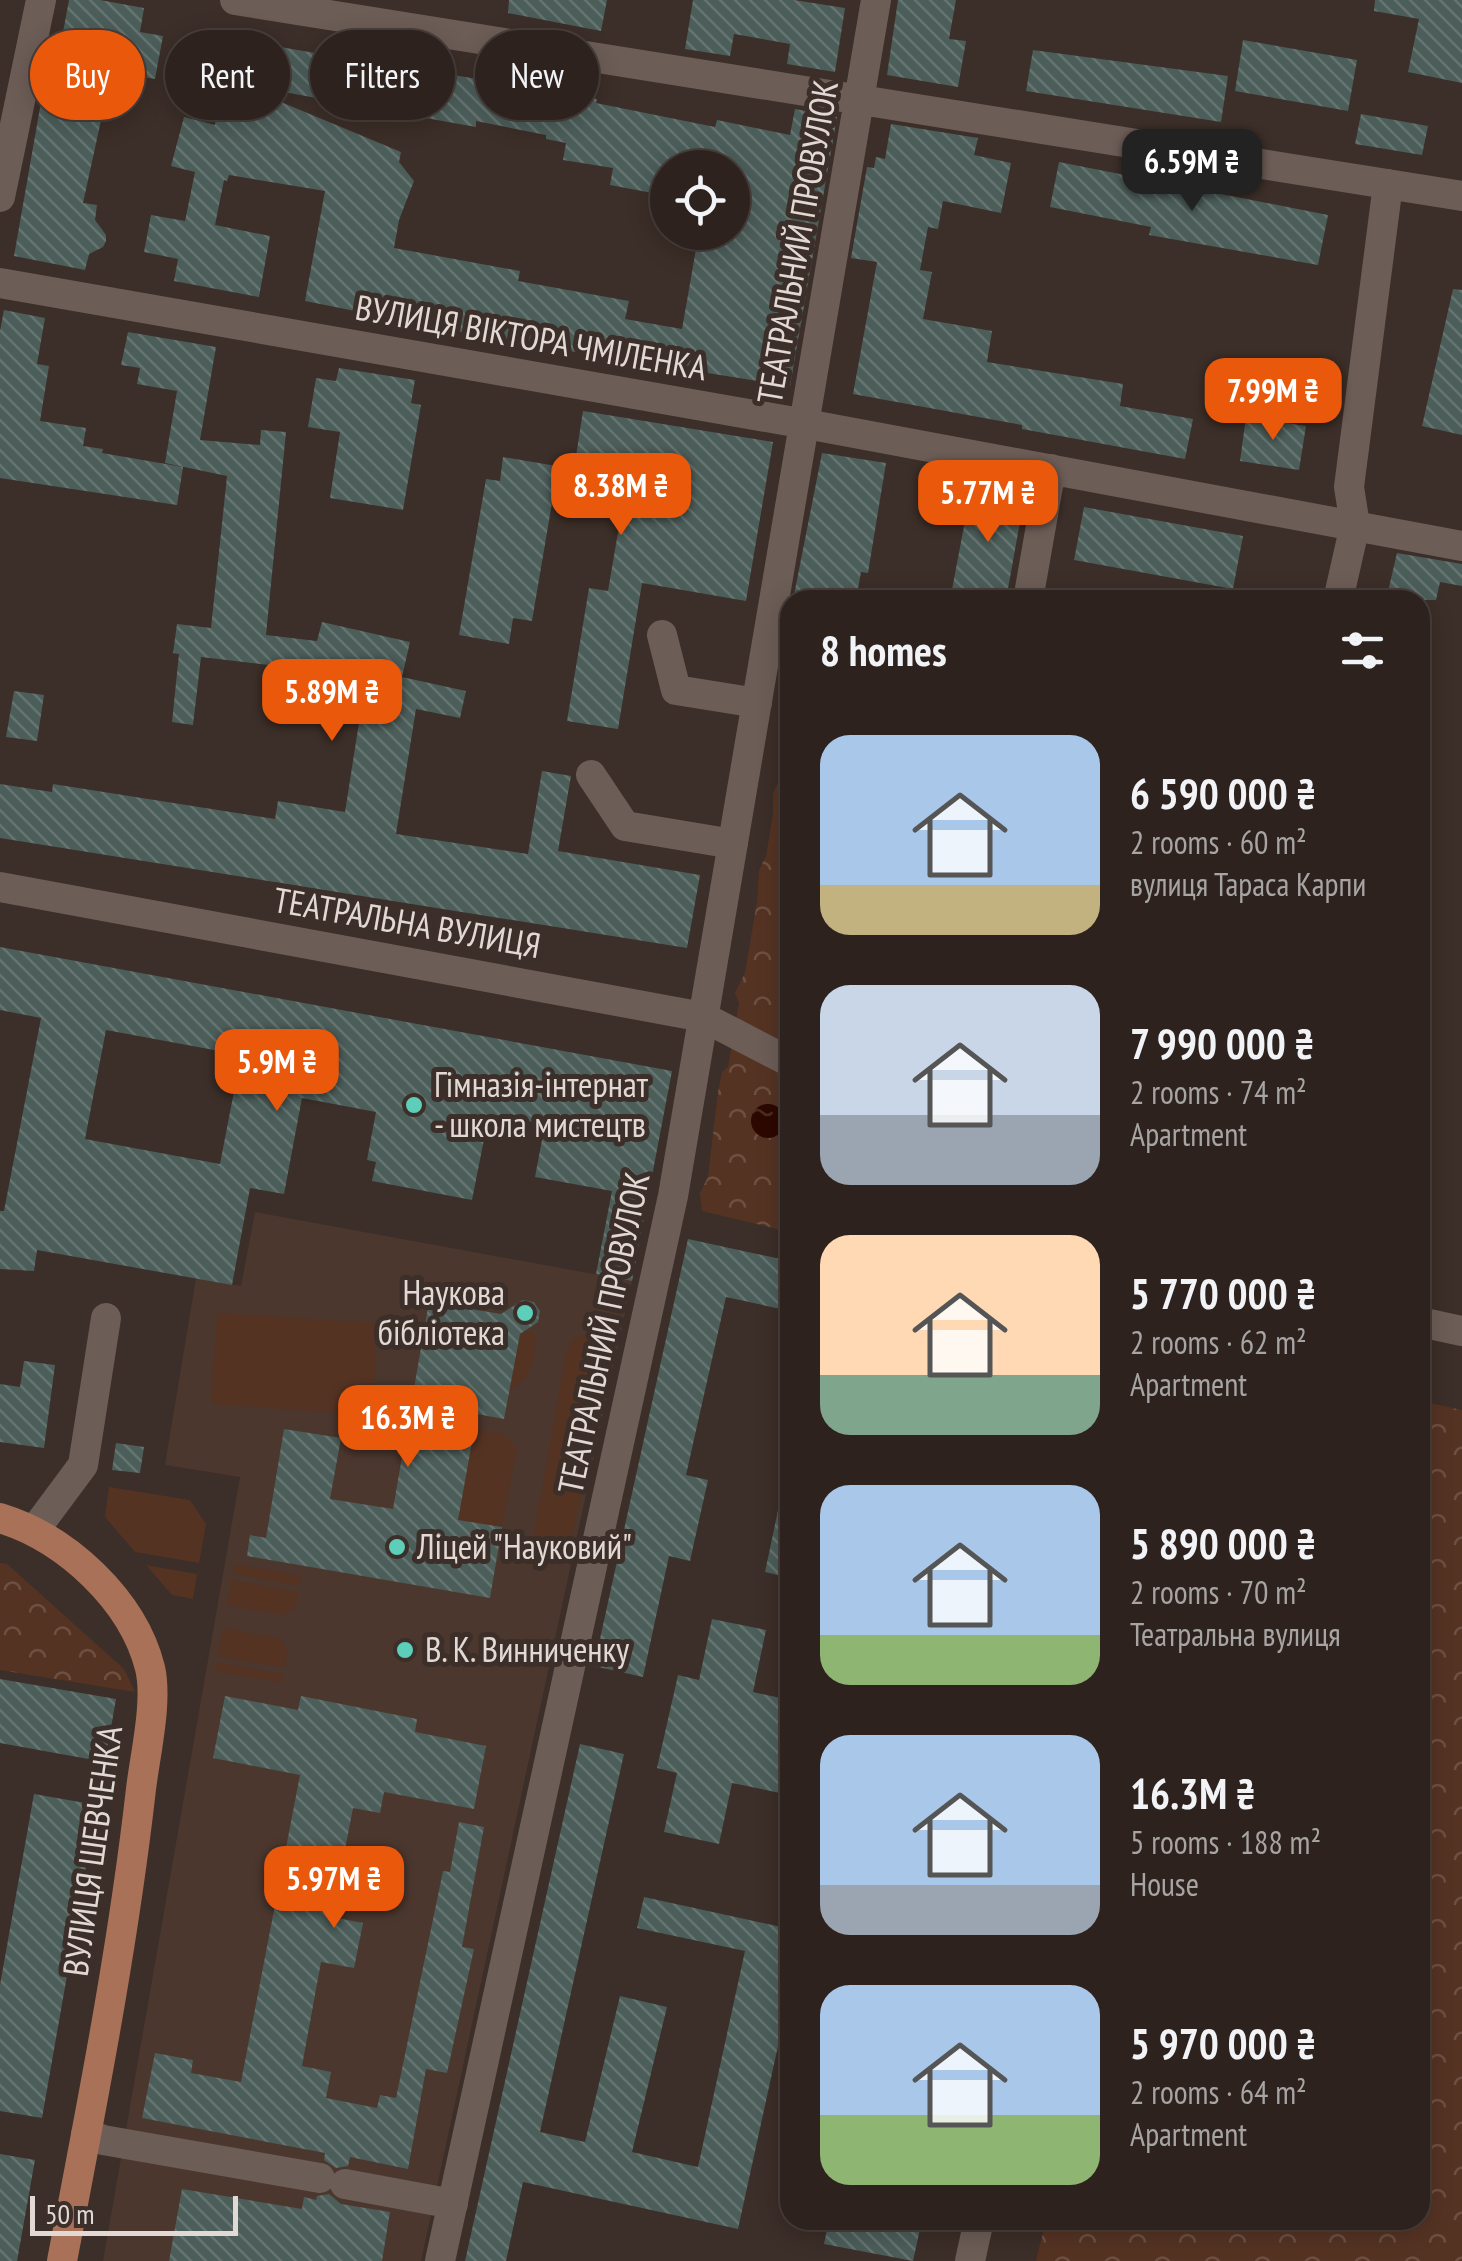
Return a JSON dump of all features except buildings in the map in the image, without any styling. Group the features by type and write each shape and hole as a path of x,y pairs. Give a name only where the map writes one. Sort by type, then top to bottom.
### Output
{"main road":[{"name":"ВУЛИЦЯ ШЕВЧЕНКА","path":"0,1518 34,1531 76,1561 117,1603 151,1670 149,1724 130,1888 62,2261"}],"street":[{"path":"0,198 41,0"},
{"path":"235,0 1462,196"},
{"name":"ТЕАТРАЛЬНИЙ ПРОВУЛОК","path":"785,590 806,424 876,0"},
{"path":"1340,590 1355,525 1348,487 1388,184"},
{"name":"ВУЛИЦЯ ВІКТОРА ЧМІЛЕНКА","path":"0,283 1051,468 1462,546"},
{"path":"1030,590 1051,468"},
{"path":"662,636 676,690 757,703"},
{"name":"ТЕАТРАЛЬНИЙ ПРОВУЛОК","path":"440,2261 672,1196 757,703 779,640"},
{"path":"591,775 625,826 733,844"},
{"name":"ТЕАТРАЛЬНА ВУЛИЦЯ","path":"0,887 703,1017 780,1057"},
{"path":"34,1531 83,1465 106,1318"},
{"path":"1430,1324 1462,1331"},
{"path":"86,2134 453,2204"},
{"path":"970,2261 977,2230"}],"shaded area":[{"path":"255,1212 632,1281 421,2261 103,2261 240,1477 165,1465 196,1278 241,1286"}],"green space":[{"path":"780,775 780,1230 702,1211 700,1193 708,1177 718,1092 722,1072 728,1067 739,1003 735,993 745,973 759,870 766,856 773,793"},
{"path":"217,1313 378,1323 372,1415 211,1404"},
{"path":"597,1329 616,1334 566,1563 538,1554 533,1538 567,1349 572,1340"},
{"path":"537,1333 533,1359 524,1379 510,1389 520,1334"},
{"path":"1430,1403 1462,1410 1462,2261 1036,2261 1044,2230 1430,2230"},
{"path":"474,1429 502,1433 517,1448 502,1527 458,1520"},
{"path":"109,1487 190,1500 206,1524 199,1563 135,1552 105,1517"},
{"path":"0,1563 7,1564 124,1669 135,1692 0,1670"},
{"path":"235,1564 301,1576 300,1586 233,1574"},
{"path":"146,1565 197,1574 193,1599 172,1595"},
{"path":"232,1580 298,1592 296,1607 284,1615 227,1605"},
{"path":"223,1628 279,1638 288,1650 284,1668 218,1656"},
{"path":"217,1662 283,1674 282,1683 215,1671"}],"water":[{"path":"762,1105 780,1109 780,1133 762,1137 752,1127 752,1115"}],"place":[{"name":"Гімназія-інтернат - школа мистецтв","path":"414,1105"},
{"name":"Наукова бібліотека","path":"525,1313"},
{"name":"Ліцей \"Науковий\"","path":"397,1547"},
{"name":"В. К. Винниченку","path":"405,1650"}]}
